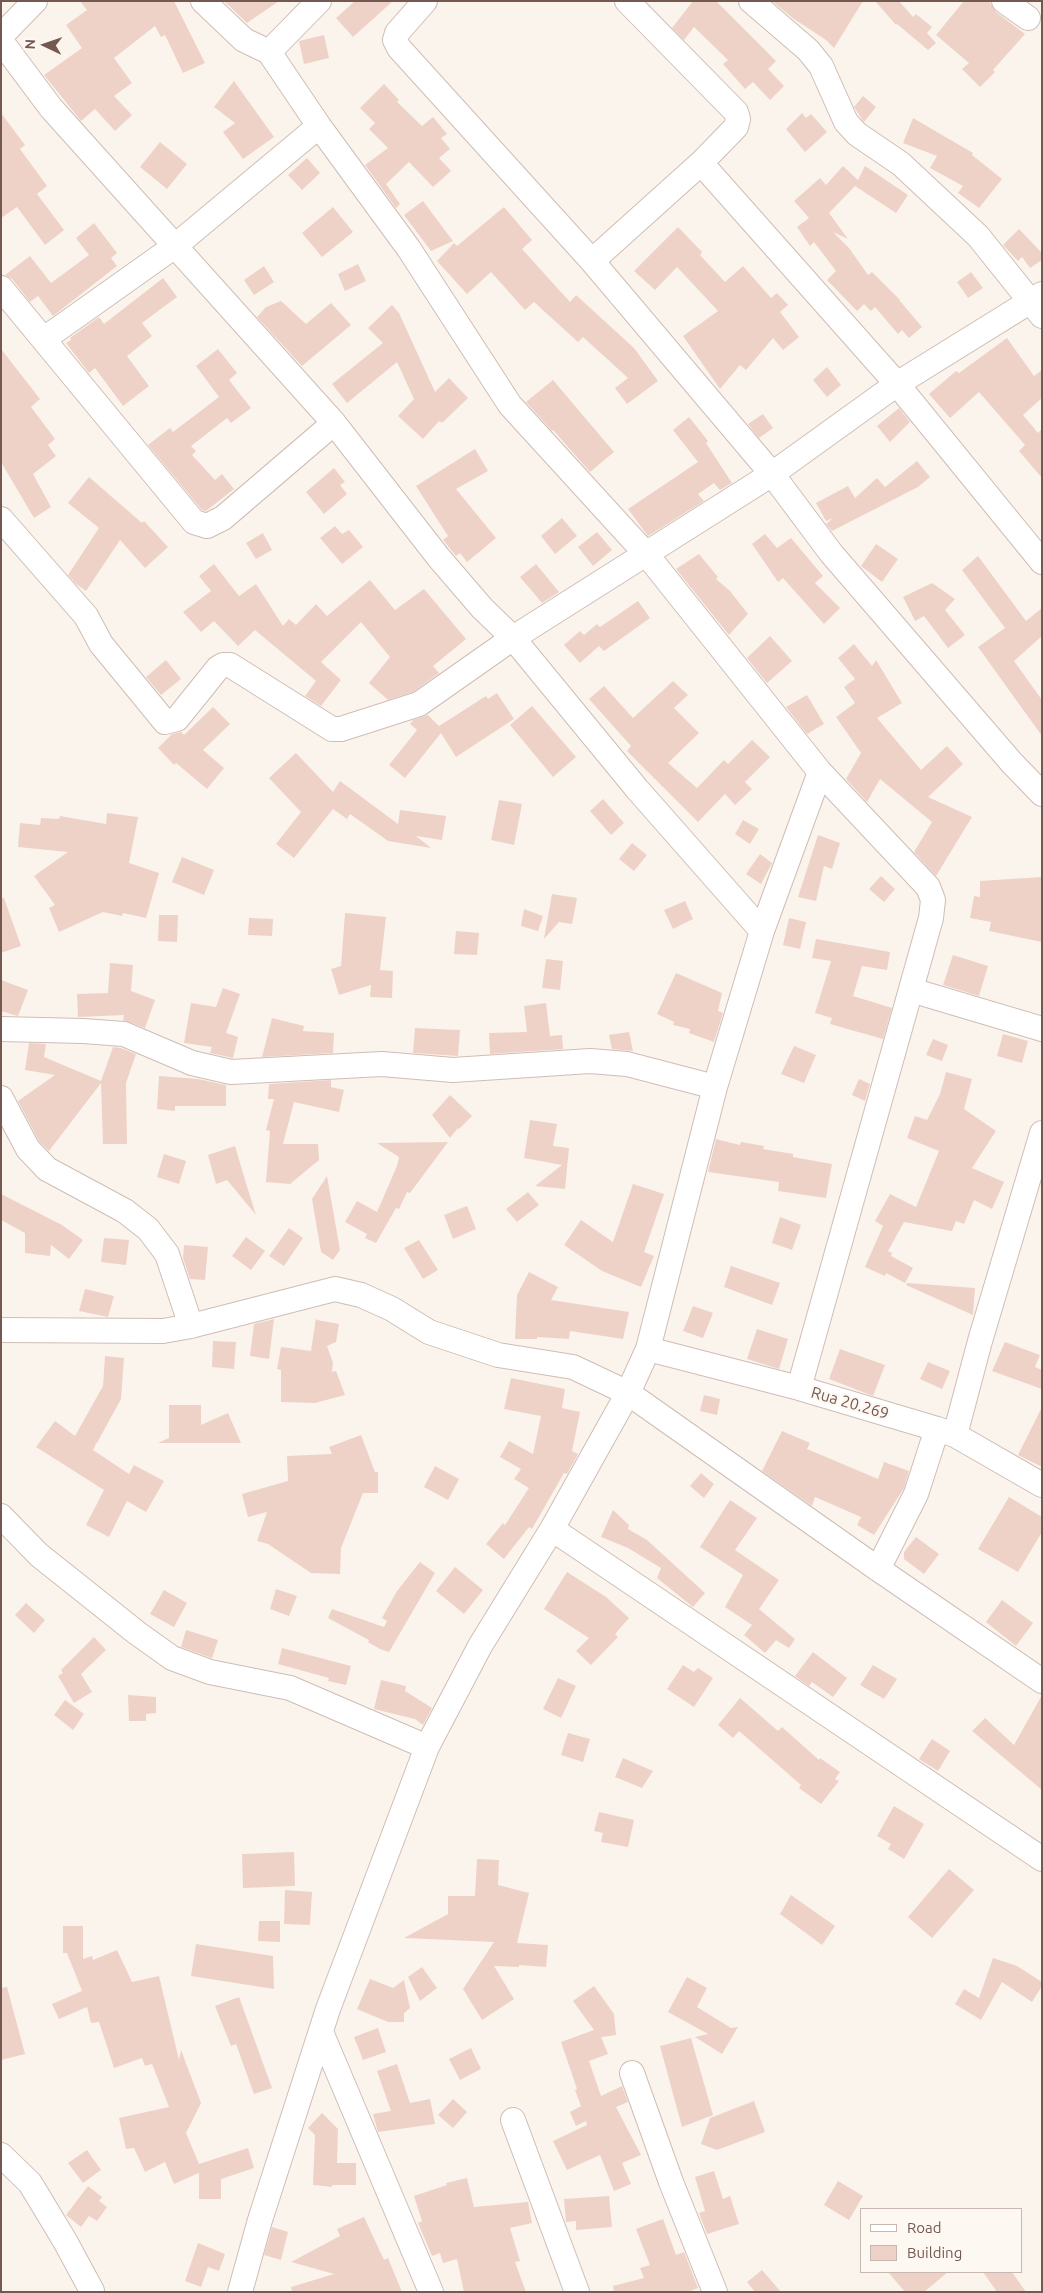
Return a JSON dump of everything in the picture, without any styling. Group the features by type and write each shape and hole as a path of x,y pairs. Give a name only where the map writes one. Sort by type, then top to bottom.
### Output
{"street":[{"path":"1,36 35,1"},
{"path":"203,1 221,21 244,40 270,52 319,126 409,249 510,405 648,555 820,772 928,887 933,900 931,918 799,1388"},
{"path":"270,52 319,1"},
{"path":"592,261 701,162 736,127 738,119 736,112 627,1"},
{"path":"1,519 86,616 101,644 165,722 177,719 218,668 230,664 332,729 341,729 419,704 513,638 648,555 772,474 897,384 1038,304 978,236 901,164 857,134 846,122 821,66 808,50 751,1"},
{"path":"1004,1 1028,18"},
{"path":"422,2 397,33 396,40 399,48 592,261 772,474 831,553 1012,763 1042,794"},
{"path":"1,41 51,108 334,423 439,558 482,608 513,638 637,788 762,931"},
{"path":"44,339 176,246 319,126"},
{"path":"701,162 897,384 1042,562"},
{"path":"1,288 194,522 207,526 223,518 334,423"},
{"path":"240,2292 260,2220 321,2032 427,1747 480,1646 552,1529 628,1393 648,1349 715,1087 762,931 820,772"},
{"path":"911,990 1042,1029"},
{"path":"1,1029 83,1030 124,1034 192,1063 231,1072 382,1064 453,1070 590,1061 627,1064 715,1087"},
{"path":"1,1098 28,1149 47,1169 125,1211 148,1229 167,1254 191,1326"},
{"path":"878,1569 946,1432 980,1341 1042,1133"},
{"path":"1,1330 163,1331 191,1326 336,1289 361,1295 392,1309 429,1332 498,1355 573,1368 628,1393 878,1569 1042,1680"},
{"name":"Rua 20.269","path":"648,1349 799,1388 946,1432 1042,1485"},
{"path":"1,1516 38,1555 137,1633 172,1658 210,1672 290,1688 427,1747"},
{"path":"552,1529 1042,1859"},
{"path":"321,2032 431,2292"},
{"path":"632,2073 671,2182 715,2292"},
{"path":"513,2120 577,2292"},
{"path":"1,2155 30,2183 66,2241 94,2292"}],"building":[{"path":"80,1 174,1 205,63 183,73 165,35 161,37 155,26 114,58 132,83 114,96 132,115 115,131 95,109 81,121 44,75 82,48 66,25 87,10"},
{"path":"224,1 279,1 247,23"},
{"path":"355,1 393,1 353,37 336,18"},
{"path":"693,1 716,1 776,61 768,69 784,86 770,100 753,82 745,89 723,64 728,60 694,27 684,40 672,28"},
{"path":"772,1 863,1 834,48 826,40 794,19"},
{"path":"875,1 899,1 913,17 916,14 932,27 927,33 936,43 928,50 896,25"},
{"path":"964,1 989,1 996,12 1025,34 993,70 995,72 980,87 962,69 969,63 936,35"},
{"path":"324,35 329,58 304,64 299,41"},
{"path":"234,81 274,137 243,159 223,132 235,123 214,107"},
{"path":"384,84 399,100 397,102 422,126 433,117 447,134 441,138 450,149 439,158 451,171 433,187 409,162 386,184 400,204 396,208 365,165 388,148 369,129 375,123 360,108"},
{"path":"863,96 876,107 864,122 854,107"},
{"path":"1,113 25,145 20,149 47,186 37,194 64,230 45,245 17,207 1,218"},
{"path":"802,113 806,118 811,114 827,132 805,152 786,129"},
{"path":"913,118 973,153 972,155 1002,179 979,208 958,193 963,186 930,168 937,156 903,143"},
{"path":"160,142 187,164 167,189 140,167"},
{"path":"307,158 320,173 302,190 288,175"},
{"path":"843,166 858,180 865,166 908,195 896,213 855,186 829,213 848,239 833,232 849,248 868,275 872,272 900,300 899,302 922,327 909,338 902,330 898,334 875,307 871,311 864,304 857,311 827,280 836,271 814,242 810,246 797,227 809,218 794,201 820,178 826,185"},
{"path":"423,201 453,241 431,251 404,215"},
{"path":"333,207 353,232 322,257 302,233"},
{"path":"504,207 532,240 522,249 570,302 576,295 634,348 658,381 627,404 615,388 628,378 583,337 578,342 534,302 525,310 491,272 467,294 437,261 454,243 457,246"},
{"path":"94,223 117,253 111,258 117,266 53,316 38,296 30,302 12,279 5,275 30,256 51,283 89,255 76,238"},
{"path":"678,227 702,252 700,255 725,282 743,266 771,298 777,293 788,305 780,312 799,337 783,350 773,338 746,370 740,365 720,389 683,336 718,311 677,267 655,290 634,271"},
{"path":"1019,229 1042,253 1042,260 1030,268 1022,257 1018,261 1003,245"},
{"path":"358,264 366,281 345,291 338,274"},
{"path":"264,266 274,282 254,295 244,280"},
{"path":"971,272 983,288 968,298 957,282"},
{"path":"163,278 177,297 142,323 152,336 127,356 149,386 123,406 95,368 89,373 66,343 99,317 104,324"},
{"path":"281,301 306,324 331,303 351,325 302,366 257,317 266,307"},
{"path":"392,305 399,313 435,392 449,378 468,398 442,423 439,421 423,439 398,416 414,399 397,362 347,403 332,384 383,343 368,328"},
{"path":"1007,338 1034,376 1042,370 1042,398 1023,415 1038,433 1042,429 1042,478 1019,451 1025,445 979,392 950,418 929,394 956,371 959,373"},
{"path":"1,349 40,399 31,407 55,439 48,445 56,456 33,474 51,507 34,518 1,462"},
{"path":"218,349 237,373 229,380 251,408 231,423 227,418 191,446 196,451 192,455 215,480 222,474 234,489 206,511 202,510 148,445 170,428 173,432 219,397 196,366"},
{"path":"827,367 841,385 827,397 813,380"},
{"path":"553,380 614,452 590,472 526,402"},
{"path":"899,408 910,422 890,442 877,426"},
{"path":"763,414 773,428 759,438 748,424"},
{"path":"689,417 708,441 706,443 732,483 720,490 714,483 698,494 704,501 648,536 628,509 698,462 673,430"},
{"path":"475,449 488,471 456,489 496,538 467,562 460,553 456,556 443,540 448,536 416,486"},
{"path":"917,461 930,477 918,487 832,531 826,524 833,518 826,521 816,503 848,486 855,498 877,478 885,487"},
{"path":"334,468 345,482 340,485 347,494 324,514 306,492"},
{"path":"89,477 142,523 144,521 168,547 145,568 120,540 86,591 68,575 99,528 68,503"},
{"path":"562,518 577,536 555,554 541,536"},
{"path":"335,526 342,534 349,530 363,547 342,564 320,538"},
{"path":"597,532 612,550 593,566 578,547"},
{"path":"263,533 272,550 256,559 246,543"},
{"path":"765,534 777,548 791,538 823,576 815,583 840,608 824,624 783,578 778,582 752,544"},
{"path":"876,544 898,559 882,582 861,566"},
{"path":"699,554 718,577 716,579 730,591 748,614 729,635 676,569"},
{"path":"978,556 1026,621 1042,608 1042,636 1014,661 1042,700 1042,736 978,647 1005,628 962,570"},
{"path":"214,564 239,596 256,584 283,626 289,619 296,625 316,604 327,616 370,580 395,610 424,589 466,639 433,666 439,673 413,692 388,700 369,683 390,657 361,622 321,662 341,680 321,706 305,696 316,681 255,630 238,646 214,621 201,632 183,612 211,591 199,576"},
{"path":"536,564 559,592 542,603 520,577"},
{"path":"932,583 955,599 945,610 965,635 948,648 924,616 915,621 903,597"},
{"path":"638,601 650,618 604,651 599,646 580,663 564,645 580,631 584,635 597,624 600,627"},
{"path":"770,636 792,661 767,683 747,658"},
{"path":"854,644 872,666 876,660 902,703 877,718 921,770 947,746 963,764 928,797 972,817 936,876 914,852 932,822 880,779 867,802 846,779 861,753 836,717 855,703 844,687 855,679 838,658"},
{"path":"166,660 181,679 161,695 146,677"},
{"path":"673,681 688,695 674,708 699,733 668,763 697,788 724,760 728,764 752,740 770,757 745,782 752,789 735,805 725,794 698,822 627,751 631,746 589,699 604,686 633,718"},
{"path":"497,693 514,719 456,757 441,733 405,778 389,765 417,730 410,724 413,720 428,715 439,726 486,696 488,699"},
{"path":"807,695 824,724 807,734 786,707"},
{"path":"532,706 576,757 553,777 510,725"},
{"path":"213,707 230,724 203,750 224,768 207,789 176,763 174,765 158,748 172,734 181,732 184,735"},
{"path":"296,753 333,792 340,781 398,824 400,810 446,816 442,840 416,836 431,848 388,841 350,814 347,819 333,809 294,858 276,844 301,812 269,778"},
{"path":"603,799 624,823 611,835 590,811"},
{"path":"499,800 522,804 514,845 491,840"},
{"path":"107,813 138,817 129,863 159,873 146,918 123,913 122,916 103,912 59,932 49,908 55,905 34,876 68,852 18,847 20,823 40,825 41,818 59,819 60,816 106,824"},
{"path":"743,820 759,829 750,844 735,834"},
{"path":"818,835 840,843 832,869 824,866 816,901 798,897"},
{"path":"632,843 647,855 634,871 619,859"},
{"path":"760,854 772,863 761,884 746,874"},
{"path":"182,857 214,870 204,895 172,882"},
{"path":"881,876 895,889 884,902 869,889"},
{"path":"1042,877 1042,942 989,931 991,922 970,918 974,896 980,897 980,881"},
{"path":"552,894 577,898 572,924 559,922 544,939"},
{"path":"1,898 4,898 21,946 1,953"},
{"path":"685,901 693,919 673,929 664,910"},
{"path":"524,909 543,916 538,931 521,926"},
{"path":"345,913 386,917 380,970 393,971 392,998 370,997 371,985 339,995 331,969 341,966"},
{"path":"159,915 178,915 177,942 158,941"},
{"path":"249,918 273,919 272,936 248,935"},
{"path":"789,918 806,922 800,949 783,945"},
{"path":"456,931 479,933 477,955 454,954"},
{"path":"816,939 890,952 887,970 862,966 853,996 892,1008 883,1039 830,1024 832,1018 815,1013 831,961 812,958"},
{"path":"953,955 988,966 979,996 943,985"},
{"path":"546,959 563,961 560,990 542,988"},
{"path":"110,963 133,965 131,991 155,1000 145,1028 123,1020 124,1015 78,1017 77,994 108,993"},
{"path":"676,973 722,993 718,1011 723,1013 714,1042 689,1033 690,1029 673,1025 674,1022 657,1014"},
{"path":"1,980 28,990 18,1016 1,1011"},
{"path":"223,988 240,994 226,1033 238,1037 233,1058 210,1053 212,1047 184,1043 191,1003 216,1007"},
{"path":"546,1003 550,1036 562,1035 563,1049 490,1054 489,1033 527,1032 524,1006"},
{"path":"272,1018 304,1026 303,1031 334,1033 333,1053 262,1057"},
{"path":"415,1028 460,1030 458,1056 413,1053"},
{"path":"629,1032 633,1051 612,1049 609,1035"},
{"path":"1003,1034 1028,1041 1022,1063 997,1056"},
{"path":"933,1039 948,1045 942,1061 926,1055"},
{"path":"29,1043 46,1044 44,1057 101,1081 113,1047 136,1054 126,1083 127,1144 103,1144 101,1083 49,1151 39,1141 18,1101 55,1075 25,1070"},
{"path":"794,1046 816,1055 804,1083 781,1074"},
{"path":"946,1072 972,1079 964,1109 996,1131 972,1168 1004,1182 992,1209 974,1200 964,1224 956,1221 952,1231 904,1222 888,1251 892,1253 891,1256 913,1268 905,1283 886,1273 885,1276 865,1267 883,1226 875,1221 890,1194 916,1207 939,1151 907,1138 915,1116 927,1120 940,1094"},
{"path":"159,1076 198,1079 226,1085 226,1106 175,1106 175,1111 157,1109"},
{"path":"859,1079 870,1084 865,1101 852,1095"},
{"path":"331,1080 331,1087 344,1090 339,1112 294,1102 283,1144 318,1144 319,1160 290,1184 266,1182 270,1131 266,1130 274,1099 268,1099 269,1084"},
{"path":"450,1095 472,1116 450,1138 432,1115"},
{"path":"530,1120 557,1124 553,1146 569,1148 565,1189 535,1186 562,1165 524,1158"},
{"path":"716,1139 740,1145 741,1142 764,1146 763,1149 793,1154 793,1157 832,1164 826,1198 778,1191 779,1182 708,1172"},
{"path":"448,1142 410,1193 407,1192 399,1209 396,1208 376,1243 365,1238 367,1234 345,1222 357,1201 377,1212 397,1166 399,1157 377,1143"},
{"path":"235,1146 256,1215 227,1180 216,1184 208,1155"},
{"path":"164,1154 186,1161 179,1184 157,1177"},
{"path":"327,1176 340,1250 333,1260 321,1252 312,1199"},
{"path":"633,1184 664,1194 644,1252 654,1256 641,1287 602,1271 564,1245 581,1220 613,1242"},
{"path":"528,1192 539,1205 517,1222 506,1209"},
{"path":"1,1194 62,1225 83,1240 69,1259 51,1245 50,1256 25,1253 25,1233 1,1220"},
{"path":"467,1206 476,1229 453,1239 444,1215"},
{"path":"780,1217 801,1225 792,1250 772,1243"},
{"path":"289,1228 303,1238 284,1266 269,1256"},
{"path":"246,1237 265,1251 251,1270 232,1256"},
{"path":"104,1238 129,1240 126,1265 101,1262"},
{"path":"419,1240 438,1270 423,1279 404,1248"},
{"path":"184,1245 208,1247 205,1280 190,1279 183,1258"},
{"path":"731,1266 780,1283 772,1305 724,1287"},
{"path":"529,1272 558,1287 551,1300 629,1312 623,1339 570,1331 569,1339 537,1337 537,1339 515,1339 517,1295"},
{"path":"907,1283 975,1288 973,1315 906,1285"},
{"path":"85,1289 114,1296 108,1317 79,1311"},
{"path":"693,1306 713,1313 703,1338 683,1331"},
{"path":"316,1318 317,1320 339,1324 336,1342 327,1346 333,1363 332,1372 336,1371 345,1395 315,1403 281,1402 281,1370 277,1369 281,1347 311,1351"},
{"path":"274,1319 269,1359 250,1356 254,1324"},
{"path":"757,1329 788,1339 779,1369 747,1359"},
{"path":"213,1341 236,1342 234,1369 212,1367"},
{"path":"1005,1342 1040,1355 1035,1367 1042,1370 1042,1389 992,1371"},
{"path":"840,1349 885,1365 873,1396 829,1379"},
{"path":"105,1356 124,1358 121,1399 97,1443 95,1443 93,1450 129,1474 134,1465 164,1481 146,1512 127,1501 109,1537 86,1525 104,1490 36,1447 55,1421 75,1436 103,1386"},
{"path":"928,1362 950,1371 942,1389 920,1379"},
{"path":"511,1378 565,1389 562,1408 580,1412 572,1451 578,1454 567,1474 564,1473 532,1529 529,1527 504,1559 486,1544 503,1523 505,1525 529,1488 514,1479 521,1469 500,1457 509,1441 533,1454 541,1416 504,1409"},
{"path":"704,1395 720,1399 717,1415 700,1411"},
{"path":"169,1405 201,1405 201,1425 228,1413 241,1443 158,1443 169,1438"},
{"path":"1042,1407 1042,1467 1018,1455"},
{"path":"782,1431 810,1443 807,1449 878,1479 884,1462 909,1471 904,1488 874,1535 857,1525 861,1517 815,1497 812,1506 762,1471"},
{"path":"361,1435 375,1472 378,1472 378,1493 363,1493 341,1548 340,1574 311,1573 268,1544 257,1541 267,1512 248,1517 242,1494 288,1481 287,1456 332,1454 329,1447"},
{"path":"435,1466 459,1479 448,1500 424,1487"},
{"path":"701,1473 714,1484 704,1498 690,1486"},
{"path":"1009,1497 1042,1517 1042,1532 1018,1572 978,1549"},
{"path":"730,1500 757,1518 735,1550 779,1580 759,1609 795,1639 789,1648 776,1640 765,1653 744,1635 752,1625 725,1607 743,1575 700,1547"},
{"path":"613,1510 629,1525 628,1529 647,1540 705,1593 693,1607 657,1578 661,1568 628,1548 601,1537"},
{"path":"916,1537 939,1554 924,1574 904,1559 904,1552"},
{"path":"420,1562 435,1573 389,1652 380,1649 368,1642 369,1640 328,1618 332,1609 384,1627 387,1621 382,1618 397,1591"},
{"path":"455,1567 483,1590 464,1614 436,1591"},
{"path":"567,1572 606,1597 629,1618 615,1634 618,1637 591,1665 576,1651 589,1638 544,1609"},
{"path":"276,1589 297,1596 289,1616 270,1609"},
{"path":"164,1590 187,1603 174,1627 150,1614"},
{"path":"1002,1600 1033,1623 1016,1646 986,1622"},
{"path":"26,1603 45,1620 34,1633 15,1615"},
{"path":"186,1630 218,1640 212,1658 181,1647"},
{"path":"94,1637 106,1650 81,1674 92,1692 74,1703 58,1676 63,1673 61,1670"},
{"path":"282,1648 351,1666 346,1685 328,1681 329,1678 278,1664"},
{"path":"813,1652 847,1678 833,1697 812,1682 809,1686 795,1676"},
{"path":"683,1665 694,1672 698,1668 713,1678 694,1707 667,1689"},
{"path":"873,1665 897,1679 884,1699 860,1685"},
{"path":"558,1678 576,1686 561,1718 543,1709"},
{"path":"381,1680 406,1686 405,1691 432,1708 423,1725 415,1719 374,1709"},
{"path":"128,1695 156,1697 156,1713 146,1714 146,1721 129,1721"},
{"path":"1042,1695 1042,1790 972,1731 985,1718 1014,1745"},
{"path":"740,1698 778,1731 782,1727 819,1760 820,1758 840,1772 835,1779 839,1781 821,1804 799,1788 801,1785 739,1731 733,1738 718,1725"},
{"path":"65,1700 84,1714 73,1730 54,1715"},
{"path":"568,1733 590,1739 583,1762 561,1755"},
{"path":"932,1739 950,1751 938,1771 919,1759"},
{"path":"623,1758 653,1771 642,1788 615,1777"},
{"path":"894,1806 924,1824 904,1859 888,1849 891,1844 877,1836"},
{"path":"599,1812 634,1820 628,1847 601,1842 603,1833 594,1831"},
{"path":"294,1852 295,1886 243,1888 242,1854"},
{"path":"477,1859 499,1860 498,1885 529,1893 517,1943 548,1945 546,1967 494,1966 514,1999 482,2020 463,1989 494,1942 404,1938 448,1914 448,1896 475,1896"},
{"path":"949,1869 974,1890 932,1938 908,1917"},
{"path":"285,1890 312,1892 310,1925 284,1924"},
{"path":"791,1895 835,1926 822,1945 780,1914"},
{"path":"259,1921 280,1921 280,1942 258,1941"},
{"path":"63,1926 83,1926 83,1959 92,1956 93,1960 117,1950 132,1982 159,1976 179,2060 181,2050 201,2103 186,2133 199,2164 248,2148 254,2168 221,2179 221,2199 199,2199 199,2173 174,2184 165,2162 145,2172 134,2148 126,2149 119,2118 169,2107 152,2064 145,2066 142,2058 114,2068 99,2022 91,2023 87,2007 59,2019 52,2004 82,1991 67,1953 63,1953"},
{"path":"196,1944 273,1956 274,1989 191,1976"},
{"path":"993,1958 1017,1966 1042,1982 1042,1986 1032,2002 1002,1982 981,2020 955,2004 964,1989 979,1998"},
{"path":"422,1967 437,1988 420,2001 408,1977"},
{"path":"687,1977 707,1988 697,2007 731,2028 738,2027 722,2054 695,2037 708,2034 668,2012"},
{"path":"370,1979 393,1988 404,1980 410,2008 404,2013 404,2022 388,2022 357,2009"},
{"path":"594,1986 614,2014 616,2035 601,2037 608,2054 589,2061 601,2096 622,2086 628,2102 616,2107 641,2155 622,2163 631,2184 614,2191 600,2155 567,2170 553,2141 587,2125 586,2121 576,2126 570,2112 581,2106 561,2042 594,2030 573,2001"},
{"path":"7,1987 25,2054 1,2060 1,1988"},
{"path":"239,1997 272,2088 254,2094 236,2044 231,2046 215,2006"},
{"path":"378,2028 386,2052 363,2060 354,2037"},
{"path":"691,2038 713,2115 682,2127 660,2046"},
{"path":"471,2048 481,2069 460,2080 449,2059"},
{"path":"397,2064 410,2103 430,2099 435,2124 378,2132 373,2114 391,2111 377,2071"},
{"path":"453,2099 467,2112 453,2128 438,2115"},
{"path":"754,2101 765,2132 717,2150 701,2144 710,2118"},
{"path":"322,2113 338,2129 337,2163 356,2163 356,2185 332,2185 332,2187 313,2185 315,2135 308,2128"},
{"path":"87,2150 101,2170 83,2183 68,2163"},
{"path":"714,2171 723,2199 730,2196 739,2224 707,2234 699,2213 705,2211 695,2177"},
{"path":"467,2178 474,2207 528,2202 532,2223 510,2228 520,2261 515,2262 526,2292 464,2292 457,2259 443,2263 440,2253 432,2256 418,2223 422,2221 414,2196 447,2185 446,2183"},
{"path":"838,2181 863,2196 849,2220 824,2205"},
{"path":"88,2186 102,2197 99,2201 107,2207 97,2221 89,2216 81,2227 66,2215"},
{"path":"609,2196 612,2227 576,2230 576,2221 566,2222 564,2199"},
{"path":"364,2217 384,2260 388,2258 402,2292 292,2292 291,2287 334,2274 291,2262 340,2236 337,2229"},
{"path":"663,2219 676,2255 684,2252 698,2288 688,2292 614,2292 613,2286 644,2278 640,2268 650,2265 636,2229"},
{"path":"272,2227 288,2232 281,2260 264,2255"},
{"path":"198,2243 225,2254 219,2271 208,2267 201,2287 185,2281"},
{"path":"762,2270 781,2292 755,2292 747,2282"},
{"path":"889,2273 947,2273 924,2292 905,2292"},
{"path":"984,2273 1013,2273 1026,2292 997,2292"}]}
